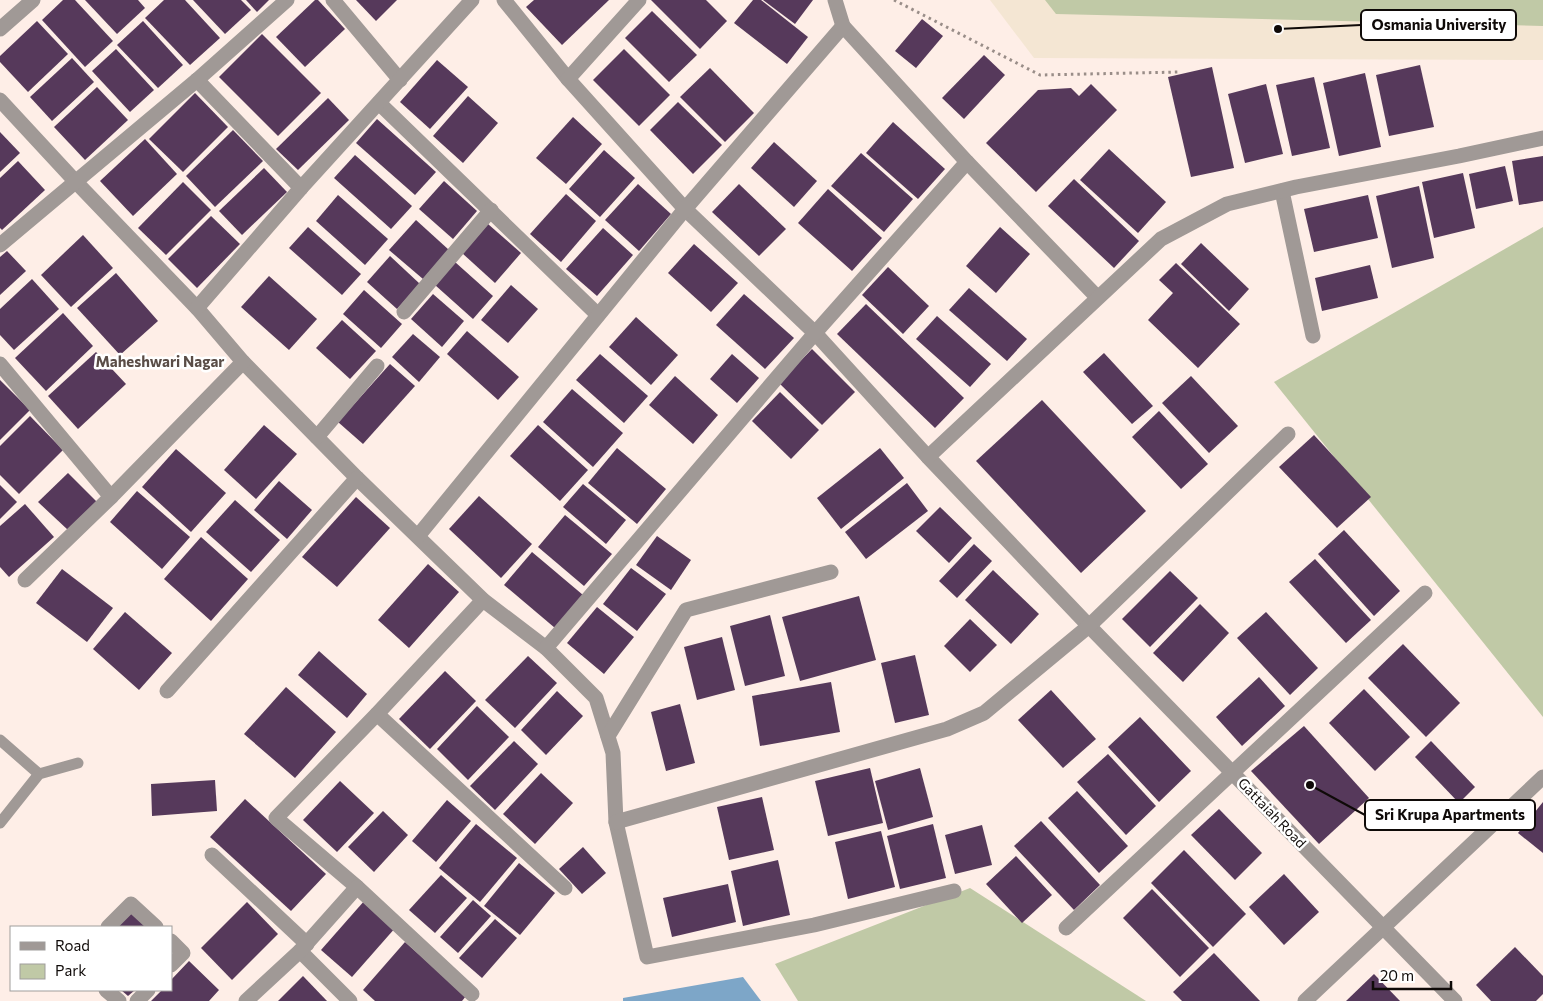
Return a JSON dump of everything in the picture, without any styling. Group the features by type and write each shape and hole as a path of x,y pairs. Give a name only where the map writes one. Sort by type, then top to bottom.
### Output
{"street":[{"path":"0,29 33,0"},
{"path":"0,245 197,80 287,0"},
{"path":"333,0 400,80"},
{"path":"197,308 300,188 472,0"},
{"name":"Gattaiah Road","path":"504,0 568,79 685,209 816,334 928,457 1089,626 1456,1001"},
{"path":"568,79 639,0"},
{"path":"835,0 843,26 967,162 1098,297"},
{"path":"418,536 685,209 843,26"},
{"path":"197,80 300,188"},
{"path":"0,100 197,308 243,362 357,478 482,600 546,648 596,698 613,754 616,822 647,957 814,925 954,891"},
{"path":"379,103 598,315"},
{"path":"928,457 1161,239 1227,204 1543,138"},
{"path":"546,648 816,334 967,162"},
{"path":"1282,191 1313,336"},
{"path":"404,312 491,210"},
{"path":"25,580 243,362"},
{"path":"0,364 110,497"},
{"path":"317,437 377,366"},
{"path":"616,822 947,729 984,713 1089,626 1288,434"},
{"path":"167,691 357,478"},
{"path":"608,736 686,610 831,572"},
{"path":"1066,928 1425,593"},
{"path":"472,994 357,887 276,818 377,714 482,600"},
{"path":"377,714 565,888"},
{"path":"1304,1001 1543,777"},
{"path":"212,855 303,948 350,1001"},
{"path":"246,1001 303,948 357,887"},
{"path":"109,926 131,904 155,926"},
{"path":"172,942 183,953 172,964"},
{"path":"107,991 119,1001"},
{"path":"137,1001 147,991"}],"lane":[{"path":"0,740 39,774"},
{"path":"0,822 39,774 78,763"}],"path":[{"path":"894,0 1040,75 1180,72"}],"shaded area":[{"path":"990,0 1543,0 1543,60 1034,58"}],"green space":[{"path":"1045,0 1543,0 1543,26 1056,14"},
{"path":"1543,227 1543,717 1274,382"},
{"path":"970,888 1146,1001 798,1001 775,964"}],"water":[{"path":"743,977 761,1001 623,1001 623,998"}],"building":[{"path":"63,0 75,0 113,41 85,67 42,20"},
{"path":"85,0 138,0 145,8 117,34"},
{"path":"164,0 185,0 220,38 190,65 145,18"},
{"path":"193,0 241,0 251,10 225,34"},
{"path":"246,0 269,0 257,12"},
{"path":"315,0 318,0 345,29 305,67 276,37"},
{"path":"356,0 397,0 376,21"},
{"path":"534,0 609,0 562,45 526,7"},
{"path":"651,0 706,0 727,21 700,49"},
{"path":"753,0 761,0 808,37 787,64 734,23"},
{"path":"763,0 813,0 795,24"},
{"path":"652,11 697,55 669,82 625,38"},
{"path":"922,19 943,36 916,68 895,51"},
{"path":"37,21 68,54 28,92 0,62 0,56"},
{"path":"143,21 183,65 158,88 117,45"},
{"path":"262,34 321,93 278,136 219,77"},
{"path":"116,49 154,90 130,112 92,71"},
{"path":"624,49 670,95 639,126 593,80"},
{"path":"984,55 1005,75 964,119 942,98"},
{"path":"72,58 94,82 52,121 30,97"},
{"path":"437,60 468,87 430,129 400,102"},
{"path":"1420,65 1434,127 1389,136 1376,75"},
{"path":"1212,67 1234,168 1191,177 1168,77"},
{"path":"710,68 754,113 725,142 680,97"},
{"path":"1365,73 1381,147 1339,156 1323,83"},
{"path":"1314,77 1330,148 1292,156 1276,85"},
{"path":"1091,84 1117,110 1036,192 986,143 1038,90 1071,88 1079,96"},
{"path":"1266,84 1283,154 1245,163 1228,94"},
{"path":"97,87 128,120 85,160 54,127"},
{"path":"195,93 228,127 183,172 149,139"},
{"path":"468,96 498,123 463,163 433,136"},
{"path":"328,98 349,120 298,170 276,149"},
{"path":"678,102 722,145 693,174 650,130"},
{"path":"573,117 602,144 566,184 536,158"},
{"path":"377,119 436,172 415,195 356,143"},
{"path":"893,122 945,169 918,199 866,153"},
{"path":"233,130 263,161 215,207 186,176"},
{"path":"0,132 20,153 0,172"},
{"path":"145,139 177,174 133,216 100,181"},
{"path":"774,142 817,181 794,207 751,168"},
{"path":"1109,149 1166,202 1138,233 1080,180"},
{"path":"604,150 635,178 600,217 569,189"},
{"path":"861,153 913,199 884,232 831,186"},
{"path":"355,155 412,206 391,229 334,178"},
{"path":"1543,156 1543,201 1519,205 1512,161"},
{"path":"18,161 45,190 2,230 0,228 0,178"},
{"path":"1505,166 1513,201 1476,209 1469,174"},
{"path":"264,168 287,192 242,235 219,211"},
{"path":"1463,173 1475,228 1434,238 1422,182"},
{"path":"1074,179 1139,241 1114,268 1048,206"},
{"path":"444,181 477,211 453,239 419,209"},
{"path":"183,182 211,210 166,255 138,228"},
{"path":"638,184 671,214 639,251 605,220"},
{"path":"739,184 786,229 759,256 712,212"},
{"path":"1419,186 1434,258 1392,268 1376,196"},
{"path":"828,189 882,238 852,271 798,223"},
{"path":"566,194 596,221 561,262 530,234"},
{"path":"338,195 388,239 365,265 316,221"},
{"path":"1368,195 1378,238 1314,252 1304,209"},
{"path":"211,216 240,244 197,288 168,259"},
{"path":"416,220 449,250 423,279 389,250"},
{"path":"488,224 521,253 495,283 462,253"},
{"path":"308,227 361,274 342,295 289,248"},
{"path":"1000,227 1030,254 996,293 966,266"},
{"path":"603,228 633,255 597,296 566,269"},
{"path":"83,235 113,268 71,307 41,275"},
{"path":"1201,243 1249,289 1229,311 1181,264"},
{"path":"694,244 738,283 711,312 668,273"},
{"path":"7,251 26,271 0,295 0,257"},
{"path":"390,256 420,284 397,309 367,282"},
{"path":"455,262 493,296 473,319 435,285"},
{"path":"1176,263 1240,324 1198,368 1148,320 1173,293 1159,280"},
{"path":"1370,265 1378,298 1322,311 1315,278"},
{"path":"888,267 929,306 903,334 862,295"},
{"path":"116,273 158,321 120,355 77,308"},
{"path":"269,276 317,319 289,350 241,307"},
{"path":"32,279 59,309 14,350 0,335 0,309"},
{"path":"511,285 538,309 508,343 481,320"},
{"path":"969,288 1027,339 1007,361 949,310"},
{"path":"364,290 402,324 381,348 343,314"},
{"path":"433,294 464,321 442,347 411,319"},
{"path":"744,294 794,338 765,369 716,325"},
{"path":"866,304 964,398 935,428 837,334"},
{"path":"63,313 93,346 46,391 15,358"},
{"path":"937,316 991,364 970,387 916,339"},
{"path":"636,317 678,355 651,385 609,347"},
{"path":"342,320 376,351 350,379 316,348"},
{"path":"467,331 519,377 498,400 447,354"},
{"path":"413,334 440,357 419,382 392,357"},
{"path":"812,349 855,392 822,425 779,383"},
{"path":"96,352 126,384 78,429 48,396"},
{"path":"1104,353 1153,406 1132,424 1083,372"},
{"path":"600,354 648,396 624,423 576,380"},
{"path":"732,354 759,378 737,403 710,379"},
{"path":"390,364 415,386 363,444 338,422"},
{"path":"675,376 718,415 693,444 649,405"},
{"path":"1191,376 1238,426 1209,453 1162,403"},
{"path":"0,380 30,410 0,440"},
{"path":"572,389 623,433 593,467 543,422"},
{"path":"780,392 819,430 791,459 752,421"},
{"path":"1042,400 1146,511 1081,573 976,461"},
{"path":"1159,411 1208,464 1181,489 1132,437"},
{"path":"30,416 63,450 19,494 0,475 0,446"},
{"path":"264,425 297,454 256,499 224,470"},
{"path":"538,425 588,470 560,501 510,456"},
{"path":"1314,435 1371,497 1337,528 1279,467"},
{"path":"617,448 666,489 637,524 588,483"},
{"path":"880,448 904,478 841,529 817,498"},
{"path":"176,449 226,493 191,532 142,487"},
{"path":"68,473 97,502 68,530 38,502"},
{"path":"279,481 312,510 287,539 254,510"},
{"path":"907,483 928,511 866,559 845,532"},
{"path":"583,484 626,520 606,544 563,507"},
{"path":"0,485 17,502 0,519"},
{"path":"137,491 190,537 162,569 110,522"},
{"path":"479,496 532,544 501,578 449,529"},
{"path":"356,497 390,528 337,587 302,557"},
{"path":"235,500 280,540 251,572 206,532"},
{"path":"25,504 54,537 9,577 0,567 0,526"},
{"path":"940,507 972,538 949,563 916,531"},
{"path":"565,515 612,554 584,586 538,547"},
{"path":"1344,530 1400,591 1374,616 1318,554"},
{"path":"657,536 691,560 671,590 636,565"},
{"path":"201,537 248,579 211,621 164,579"},
{"path":"974,544 992,561 957,598 939,581"},
{"path":"532,552 583,595 555,628 504,585"},
{"path":"1315,559 1371,620 1346,643 1289,582"},
{"path":"428,564 459,592 409,648 378,620"},
{"path":"631,568 666,594 637,631 603,604"},
{"path":"62,569 113,608 87,642 36,603"},
{"path":"993,570 1039,614 1011,644 965,600"},
{"path":"1170,571 1198,598 1150,647 1122,619"},
{"path":"859,596 876,660 800,681 782,617"},
{"path":"1200,604 1229,633 1183,682 1153,653"},
{"path":"597,607 634,637 604,674 567,643"},
{"path":"125,612 172,653 139,690 93,649"},
{"path":"1266,612 1318,668 1290,695 1237,638"},
{"path":"770,615 785,676 745,686 730,626"},
{"path":"970,619 997,645 970,672 944,646"},
{"path":"722,637 735,690 697,700 684,647"},
{"path":"1403,644 1460,703 1426,737 1368,678"},
{"path":"319,651 367,694 347,718 298,675"},
{"path":"915,655 929,715 895,723 881,663"},
{"path":"528,656 557,683 515,728 485,700"},
{"path":"445,671 476,701 430,749 399,719"},
{"path":"1259,677 1285,706 1242,746 1216,717"},
{"path":"831,682 840,732 760,746 752,696"},
{"path":"286,687 336,732 295,778 244,734"},
{"path":"1364,689 1410,737 1375,771 1329,723"},
{"path":"1051,690 1096,739 1063,768 1018,720"},
{"path":"557,691 583,716 546,755 521,730"},
{"path":"680,704 695,763 666,771 651,712"},
{"path":"477,706 509,737 468,780 437,749"},
{"path":"1140,717 1191,771 1159,802 1108,747"},
{"path":"1304,726 1369,798 1319,844 1251,771"},
{"path":"514,741 538,764 495,810 470,786"},
{"path":"1431,741 1475,787 1459,803 1415,757"},
{"path":"1108,754 1156,806 1126,835 1077,782"},
{"path":"870,768 883,823 828,836 815,781"},
{"path":"920,768 933,817 888,830 875,781"},
{"path":"541,773 573,803 535,844 503,814"},
{"path":"215,780 217,811 152,816 151,784"},
{"path":"340,781 374,813 337,852 303,820"},
{"path":"1077,791 1128,846 1099,873 1048,818"},
{"path":"762,797 774,850 729,860 717,807"},
{"path":"245,799 326,874 291,911 210,837"},
{"path":"447,800 471,821 436,862 412,841"},
{"path":"1543,802 1543,853 1518,833"},
{"path":"1219,809 1262,853 1235,880 1191,835"},
{"path":"383,811 408,835 374,872 348,847"},
{"path":"1041,821 1100,885 1074,910 1014,846"},
{"path":"476,824 517,858 480,902 439,868"},
{"path":"933,824 946,878 900,889 887,836"},
{"path":"982,825 992,865 955,874 945,835"},
{"path":"881,831 895,887 848,899 835,842"},
{"path":"583,847 606,873 582,894 559,869"},
{"path":"1184,850 1246,914 1213,947 1151,883"},
{"path":"1016,856 1052,895 1022,923 986,884"},
{"path":"778,860 790,915 743,926 731,871"},
{"path":"519,863 555,893 520,935 484,906"},
{"path":"1284,874 1319,912 1284,945 1249,907"},
{"path":"441,875 467,898 435,933 409,910"},
{"path":"728,884 736,922 672,937 663,898"},
{"path":"1152,889 1209,948 1180,977 1123,918"},
{"path":"365,900 396,927 352,977 321,950"},
{"path":"473,900 491,916 458,953 440,937"},
{"path":"247,902 278,934 232,980 201,948"},
{"path":"130,906 151,926 111,926"},
{"path":"495,919 517,938 482,978 459,958"},
{"path":"405,942 466,996 462,1001 375,1001 363,990"},
{"path":"1515,947 1543,976 1543,994 1536,1001 1491,1001 1476,985"},
{"path":"1214,953 1260,1001 1182,1001 1173,992"},
{"path":"189,961 219,990 209,1001 151,1001 161,991 172,991 172,979"},
{"path":"1374,974 1400,1001 1346,1001"},
{"path":"303,976 327,1001 278,1001"},
{"path":"122,991 134,991 128,996"}],"place":[{"name":"Osmania University","path":"1278,29"},
{"name":"Sri Krupa Apartments","path":"1310,785"}],"district":[{"name":"Maheshwari Nagar","path":"160,362"}]}
